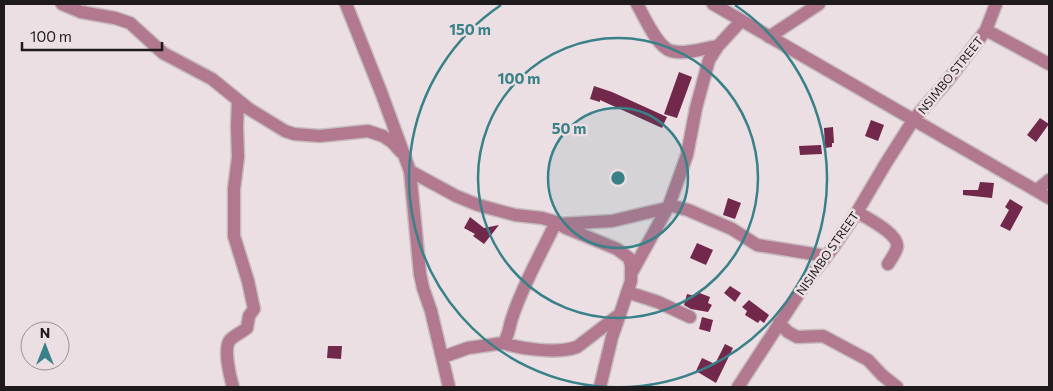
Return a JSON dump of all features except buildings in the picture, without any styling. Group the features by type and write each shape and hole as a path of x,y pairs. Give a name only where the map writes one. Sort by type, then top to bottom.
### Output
{"street":[{"path":"62,4 81,12 115,18 130,24 163,53 212,79 274,126 294,134 320,136 368,131 387,139 404,155"},
{"path":"346,4 382,92 410,172 420,274 443,357 449,387"},
{"path":"637,4 656,38 666,49 673,52 718,46"},
{"path":"713,4 1049,198"},
{"path":"600,387 612,337 632,272 668,206 687,155 703,76 709,60 737,18 740,4"},
{"path":"769,37 819,4"},
{"name":"NSIMBO STREET","path":"914,119 949,79 986,30 996,4"},
{"path":"986,30 1047,59"},
{"path":"233,387 228,358 228,343 247,328 254,309 250,288 234,236 234,189 238,157 238,100"},
{"name":"NISIMBO STREET","path":"738,387 807,281 857,212 914,119"},
{"path":"410,172 456,196 478,205 515,215 542,218 558,223 625,254 629,258 632,272"},
{"path":"1037,190 1049,180"},
{"path":"558,223 612,222 668,206 688,210 732,229 757,245 826,256"},
{"path":"857,212 896,239 897,249 888,264"},
{"path":"503,343 506,340 512,317 526,281 558,223"},
{"path":"627,292 658,302 690,317"},
{"path":"443,357 468,348 503,343 516,347 569,350 587,340 620,314"},
{"path":"779,323 788,332 797,337 823,336 868,360 897,387"}]}
